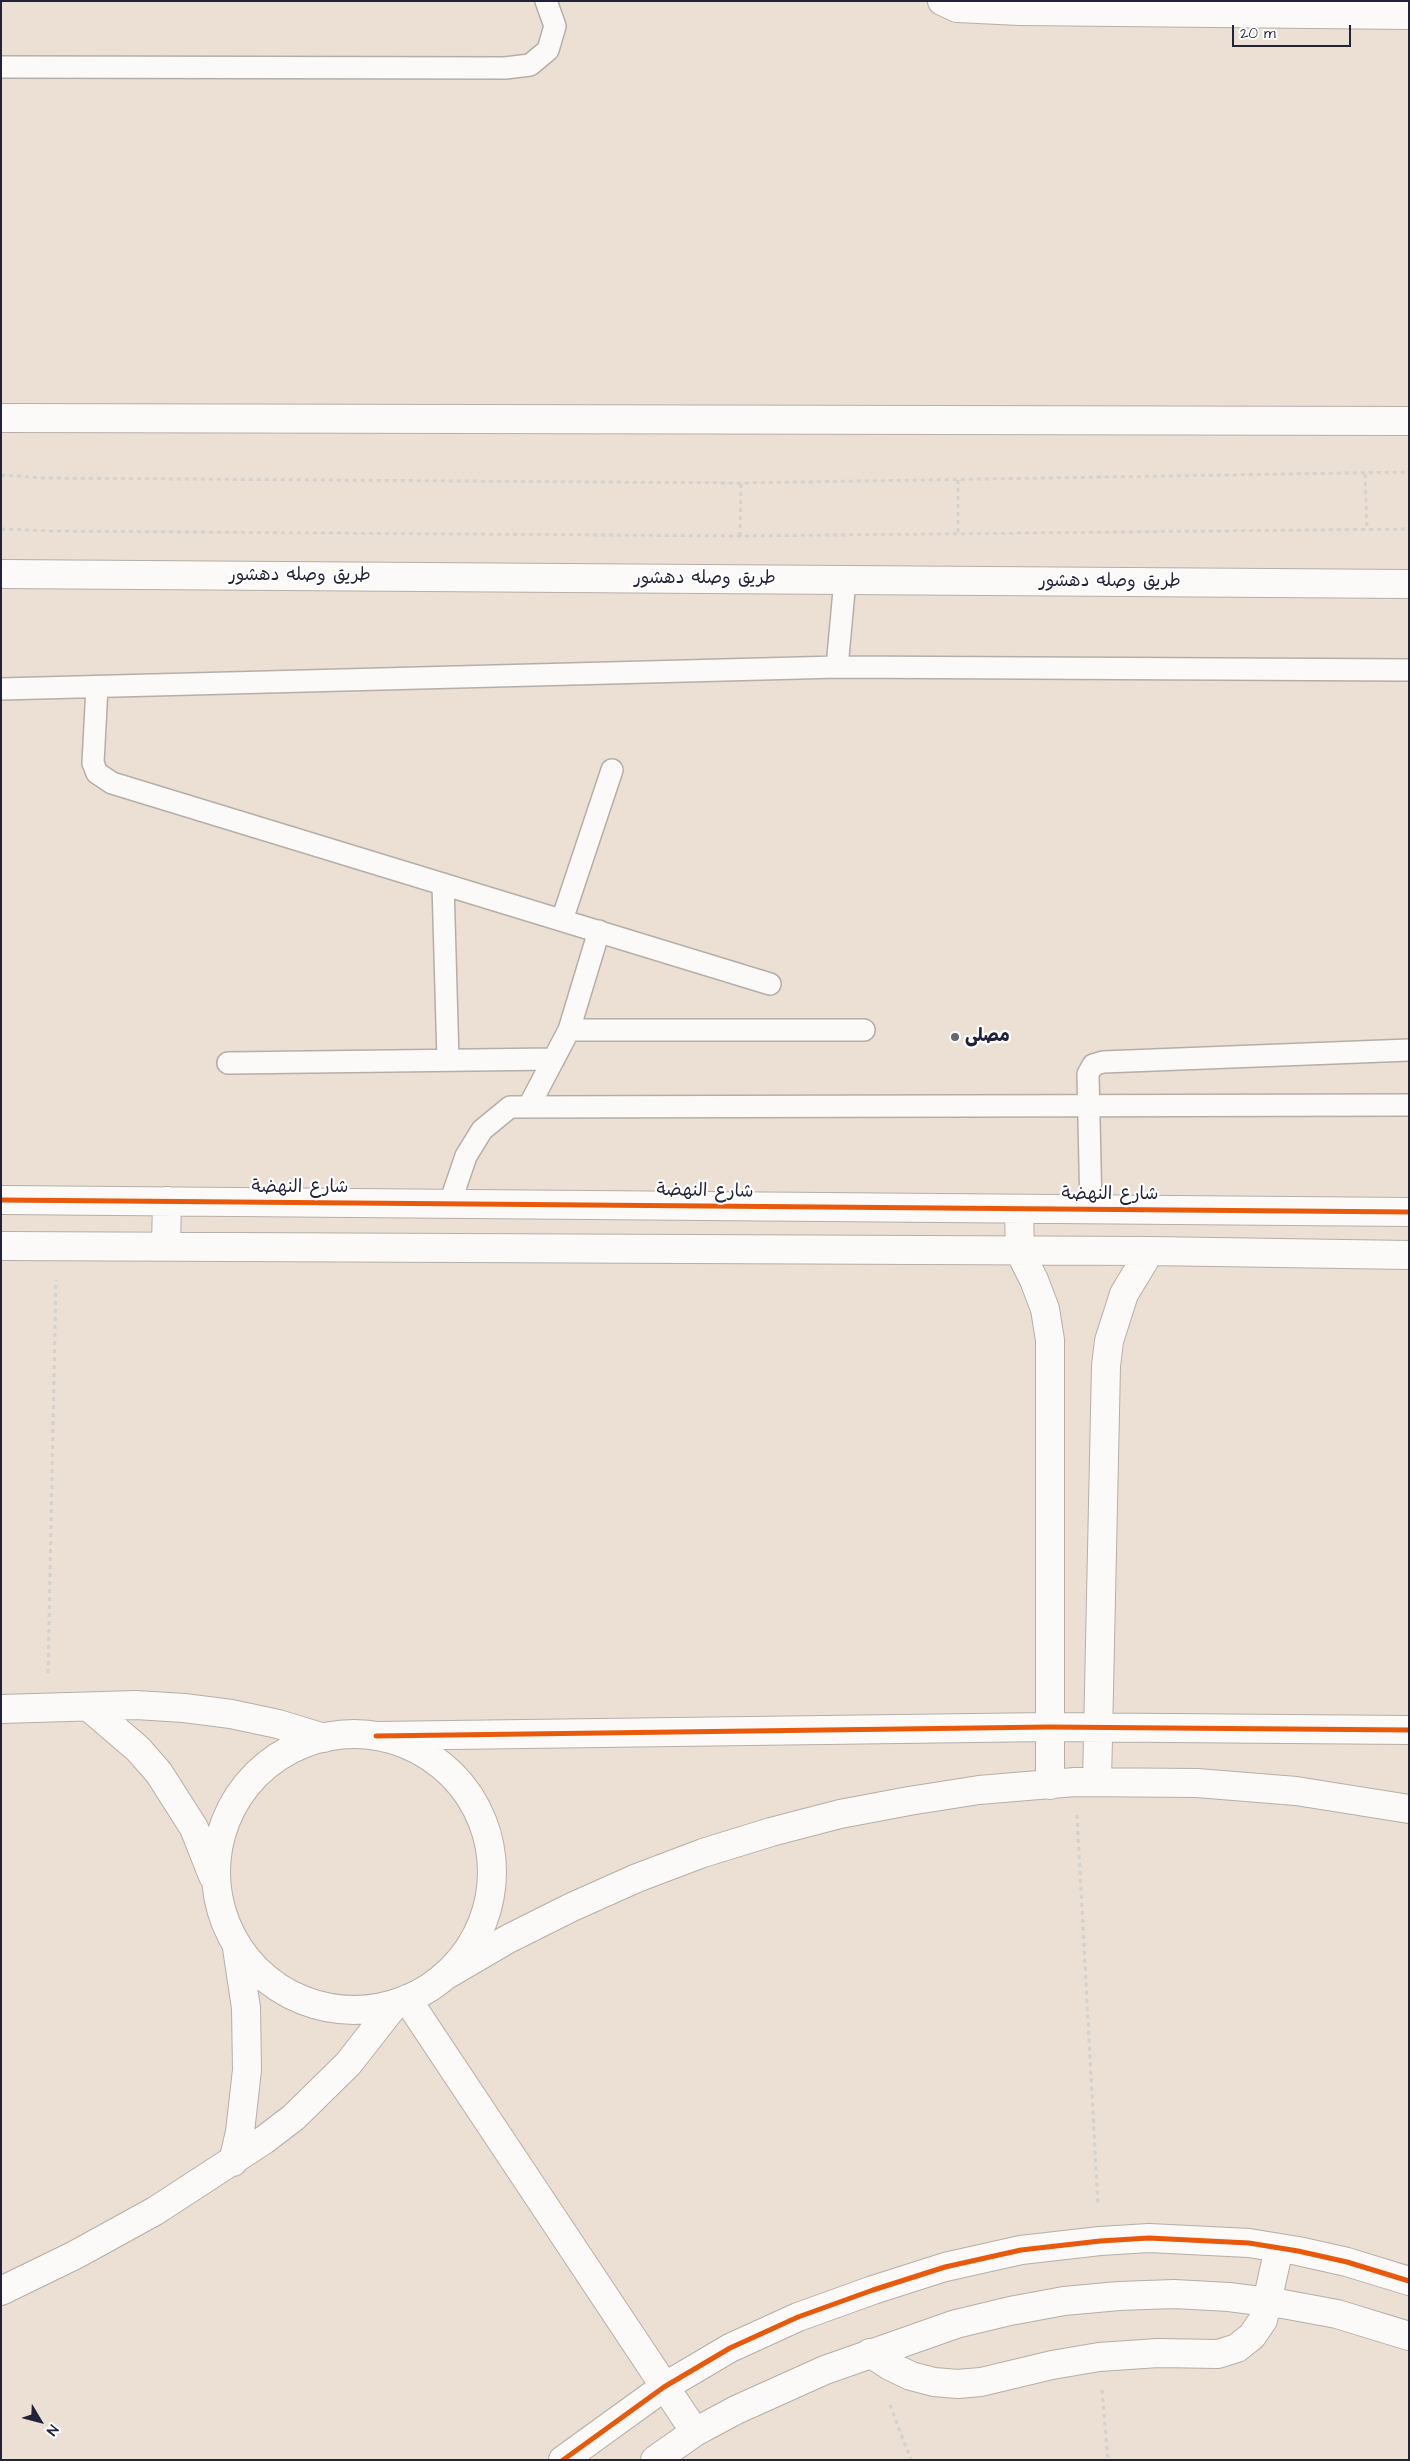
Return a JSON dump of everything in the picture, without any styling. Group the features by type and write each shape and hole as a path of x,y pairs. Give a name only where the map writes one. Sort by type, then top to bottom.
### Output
{"street":[{"path":"942,1 957,8 1020,11 1409,15"},
{"path":"1,418 1409,421"},
{"name":"طريق وصله دهشور","path":"1,574 1409,584"},
{"name":"شارع النهضة","path":"1,1200 1409,1212"},
{"path":"166,1246 167,1201"},
{"path":"1019,1208 1020,1252 1034,1280 1045,1309 1050,1340 1049,1727 1074,1783"},
{"path":"1,1246 1020,1252 1150,1251 1409,1255"},
{"path":"1074,1783 1097,1727 1106,1366 1115,1317 1124,1294 1150,1251"},
{"path":"1,1709 146,1706 231,1714 278,1724 324,1738"},
{"path":"89,1707 138,1749 159,1773 194,1828 217,1889 224,1918 236,1946 246,2008 247,2070 240,2132 233,2162"},
{"path":"217,1889 216,1864 220,1838 228,1815 241,1793 258,1773 278,1757 300,1745 324,1738 350,1734 376,1736 1049,1727 1409,1730"},
{"path":"376,1736 410,1746 425,1753 446,1769 464,1788 478,1810 487,1835 491,1860 491,1878 486,1912 476,1937 462,1958 443,1977"},
{"path":"236,1946 256,1970 279,1989 306,2002 335,2009 366,2010 401,2002 508,1939 572,1906 636,1878 703,1853 771,1832 848,1812 979,1790 1074,1783 1197,1783 1286,1791 1409,1809"},
{"path":"1,2291 75,2256 147,2215 233,2162 294,2117 322,2092 401,2002"},
{"path":"401,2002 695,2432"},
{"path":"563,2460 664,2387 730,2348 798,2318 873,2290 945,2267 983,2258 1021,2250 1100,2241 1150,2238 1200,2239 1279,2248 1347,2262 1409,2281"},
{"path":"870,2354 912,2376 934,2382 958,2384 981,2382 1052,2365 1099,2357 1158,2353 1218,2354 1237,2348 1252,2336 1263,2320 1279,2248"},
{"path":"655,2460 695,2432 781,2389 870,2354 956,2324 1064,2301 1174,2294 1268,2302 1337,2314 1409,2336"}],"lane":[{"path":"1,67 505,68 530,65 548,50 555,26 546,1"},
{"path":"837,667 845,580"},
{"path":"1,689 837,667 1409,670"},
{"path":"97,687 93,763 97,773 112,783 770,984"},
{"path":"562,920 612,770"},
{"path":"443,884 448,1060"},
{"path":"529,1106 569,1030 599,932"},
{"path":"569,1030 864,1030"},
{"path":"1091,1210 1088,1074 1093,1065 1103,1062 1409,1050"},
{"path":"228,1063 554,1059"},
{"path":"450,1203 466,1156 482,1130 510,1107 1409,1105"}],"path":[{"path":"1,475 55,478 741,483 1409,472"},
{"path":"1365,474 1367,529"},
{"path":"958,480 958,534"},
{"path":"740,536 741,483"},
{"path":"1,529 63,532 740,536 1409,529"},
{"path":"47,1708 57,1246"},
{"path":"1074,1783 1100,2241"},
{"path":"1099,2357 1108,2460"}],"cycle path":[{"path":"1,1200 1409,1212"},
{"path":"376,1736 1049,1727 1409,1730"},
{"path":"563,2460 664,2387 730,2348 798,2317 873,2290 945,2267 1021,2250 1100,2241 1149,2238 1249,2243 1347,2262 1409,2281"}],"place":[{"name":"مصلى","path":"955,1037"}]}
